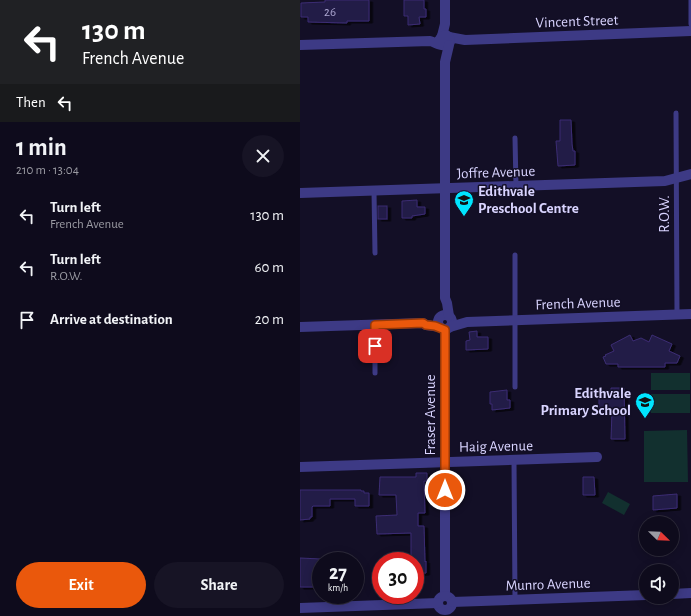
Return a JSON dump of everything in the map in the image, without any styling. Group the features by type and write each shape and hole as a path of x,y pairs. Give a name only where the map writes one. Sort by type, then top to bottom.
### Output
{"street":[{"path":"445,0 445,40"},
{"name":"Vincent Street","path":"300,45 691,31"},
{"name":"Fraser Avenue","path":"445,40 445,298 447,303 445,322 445,605"},
{"name":"Joffre Avenue","path":"300,194 665,181 691,174"},
{"name":"French Avenue","path":"300,327 423,323 427,320 445,322 463,319 467,322 691,314"},
{"name":"Haig Avenue","path":"300,467 598,457"},
{"path":"679,594 691,593"},
{"name":"Munro Avenue","path":"300,608 445,605 639,595"}],"lane":[{"path":"691,0 691,24"},
{"name":"R.O.W.","path":"676,113 677,314"},
{"path":"515,138 516,186"},
{"path":"374,191 375,253"},
{"path":"515,255 515,388"},
{"path":"375,325 375,373"},
{"path":"514,460 515,601"}],"green space":[{"path":"651,373 690,373 690,390 651,390"},
{"path":"651,394 690,394 690,413 651,413"},
{"path":"687,430 688,482 644,482 644,431"},
{"path":"608,492 630,504 624,515 602,503"}],"building":[{"path":"325,0 369,0 369,21 347,21 347,23 308,22 308,17 301,17 301,3 325,2"},
{"path":"404,0 424,0 426,17 419,17 420,24 408,25 408,16 404,16"},
{"path":"560,120 571,120 572,144 573,151 575,151 575,165 558,166 556,141 560,141"},
{"path":"417,200 417,207 425,207 425,214 412,216 412,218 402,218 402,201"},
{"path":"378,206 387,206 387,219 378,219"},
{"path":"477,331 477,337 488,337 488,349 466,350 466,341 470,340 469,332"},
{"path":"630,335 633,341 641,338 649,342 652,335 672,344 669,351 680,356 677,363 665,363 665,367 618,367 618,364 606,364 603,357 614,351 611,345"},
{"path":"611,388 624,388 625,439 611,439 612,412 599,412 599,391 611,391"},
{"path":"507,390 507,400 510,400 510,408 492,410 492,404 490,404 490,392"},
{"path":"416,473 427,473 427,481 424,481 425,513 418,513 418,526 424,526 426,573 424,573 424,552 411,552 411,533 377,534 376,516 397,515 396,495 379,495 380,477 416,477"},
{"path":"583,477 594,477 595,495 583,495"},
{"path":"300,490 361,490 364,491 364,493 369,493 369,506 355,506 355,499 330,499 330,506 313,506 312,517 310,517 310,519 300,520"},
{"path":"677,494 677,508 653,510 653,496"},
{"path":"300,558 312,559 312,587 300,587"}],"place":[{"name":"Edithvale Preschool Centre","path":"464,217"},
{"name":"Edithvale Primary School","path":"645,419"}],"route":[{"path":"375,346 375,325 423,323 426,325 440,327 445,330 445,490"}]}
